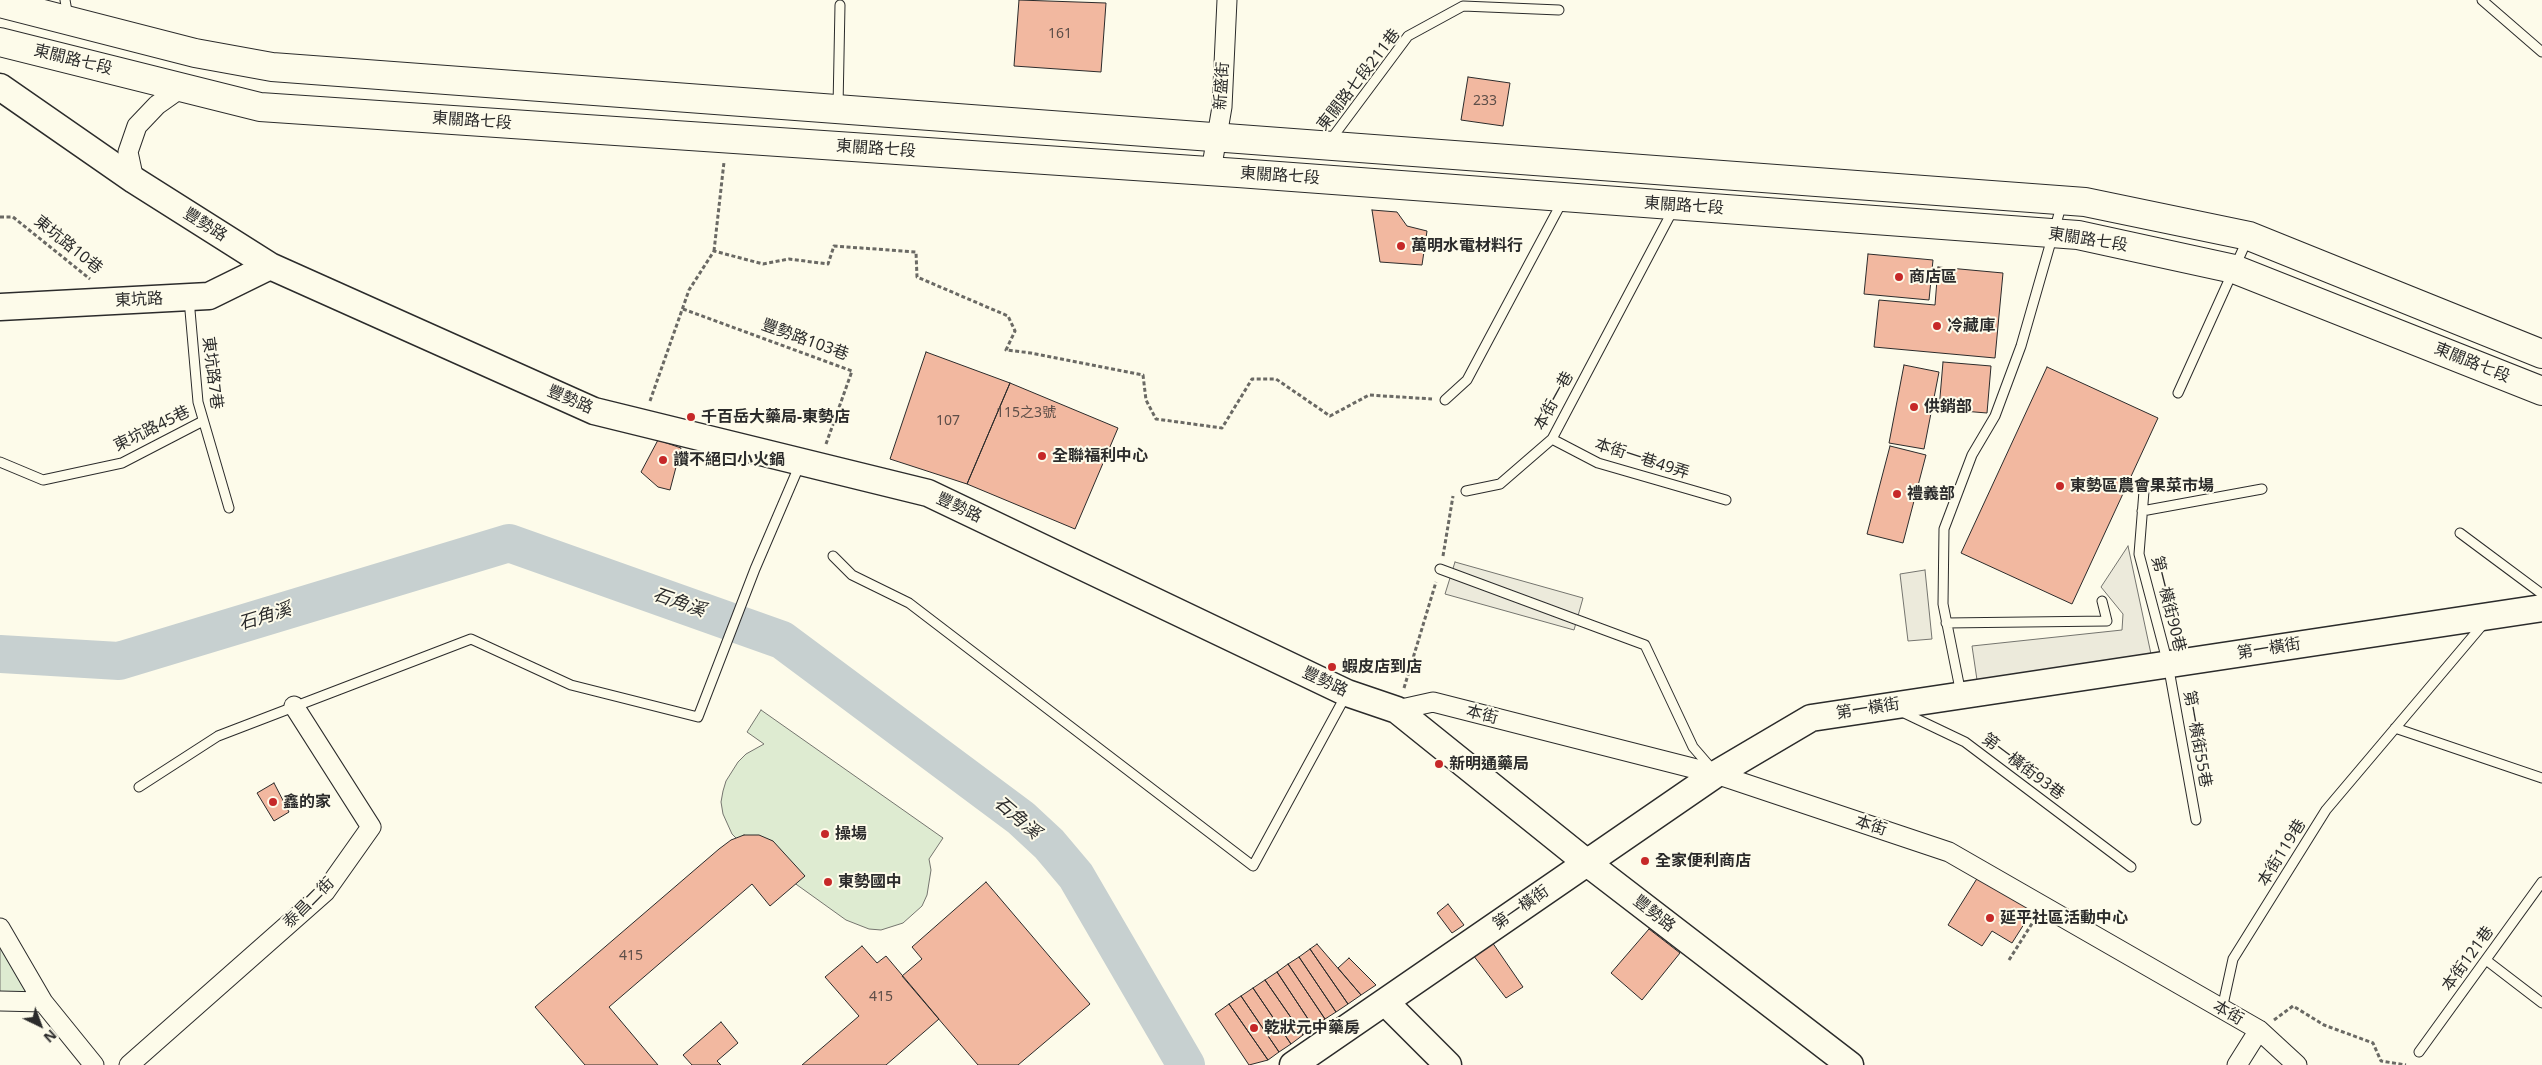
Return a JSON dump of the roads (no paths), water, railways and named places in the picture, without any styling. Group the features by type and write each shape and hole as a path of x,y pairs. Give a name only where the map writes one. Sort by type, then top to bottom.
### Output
{"main road":[{"name":"東關路七段","path":"0,3 66,10 195,54 272,67 2085,202 2249,236 2542,354"},
{"name":"東關路七段","path":"0,42 260,107 1211,171 2078,236 2234,269 2542,391"}],"street":[{"name":"新盛街","path":"1211,171 1222,107 1227,0"},
{"name":"豐勢路","path":"0,87 134,180 270,266 594,411 928,493 1347,693 1397,710 1586,862 1850,1065"},
{"path":"134,180 128,152 137,126 157,105 181,88"},
{"name":"東坑路","path":"0,306 209,296 270,266"},
{"name":"第一橫街","path":"1293,1065 1386,1003 1586,862 1716,774 1810,718 2542,608"},
{"name":"本街","path":"1397,710 1433,702 1716,774 1949,852 2259,1030 2297,1065"},
{"name":"泰昌二街","path":"129,1065 325,892 371,827 294,706"},
{"path":"0,928 43,1002 94,1065"},
{"path":"0,1001 43,1002"},
{"path":"1386,1003 1448,1065"},
{"path":"2237,1065 2259,1030"}],"lane":[{"path":"2482,0 2542,52"},
{"path":"838,110 840,4"},
{"name":"東關路七段211巷","path":"1326,146 1408,36 1463,6 1559,10"},
{"path":"1445,400 1467,380 1564,198"},
{"path":"1961,695 1943,604 1944,529 1972,455 1995,416 2021,346 2062,201"},
{"name":"本街一巷","path":"1466,491 1500,484 1552,439 1675,206"},
{"path":"2178,392 2249,236"},
{"name":"東坑路7巷","path":"188,297 198,402 229,508"},
{"name":"東坑路45巷","path":"0,462 43,480 122,463 203,421"},
{"name":"本街一巷49弄","path":"1552,439 1598,463 1726,500"},
{"path":"139,787 218,736 471,639 571,685 698,716 755,569 810,464"},
{"path":"2142,511 2262,489"},
{"name":"第一橫街90巷","path":"2144,491 2139,554 2168,664"},
{"path":"2460,533 2542,594"},
{"path":"834,556 852,575 909,603 1253,866 1347,693"},
{"path":"1440,569 1645,646 1693,747 1716,774"},
{"path":"1946,623 2107,621 2102,601"},
{"name":"本街119巷","path":"2222,1009 2233,959 2326,810 2490,616"},
{"name":"第一橫街55巷","path":"2168,664 2196,820"},
{"name":"第一橫街93巷","path":"1888,706 1965,742 2131,867"},
{"path":"2396,728 2542,778"},
{"name":"本街121巷","path":"2419,1052 2542,882"},
{"path":"2486,960 2542,1004"}],"waterway":[{"name":"石角溪","path":"0,654 119,661 509,543 782,640 1021,818 1049,844 1076,876 1186,1065"}],"place":[{"name":"萬明水電材料行","path":"1401,246"},
{"name":"商店區","path":"1899,277"},
{"name":"冷藏庫","path":"1937,326"},
{"name":"供銷部","path":"1914,407"},
{"name":"千百岳大藥局-東勢店","path":"691,417"},
{"name":"全聯福利中心","path":"1042,456"},
{"name":"讚不絕口小火鍋","path":"663,460"},
{"name":"東勢區農會果菜市場","path":"2060,486"},
{"name":"禮義部","path":"1897,494"},
{"name":"蝦皮店到店","path":"1332,667"},
{"name":"新明通藥局","path":"1439,764"},
{"name":"鑫的家","path":"273,802"},
{"name":"操場","path":"825,834"},
{"name":"全家便利商店","path":"1645,861"},
{"name":"東勢國中","path":"828,882"},
{"name":"延平社區活動中心","path":"1990,918"},
{"name":"乾狀元中藥房","path":"1254,1028"}]}
